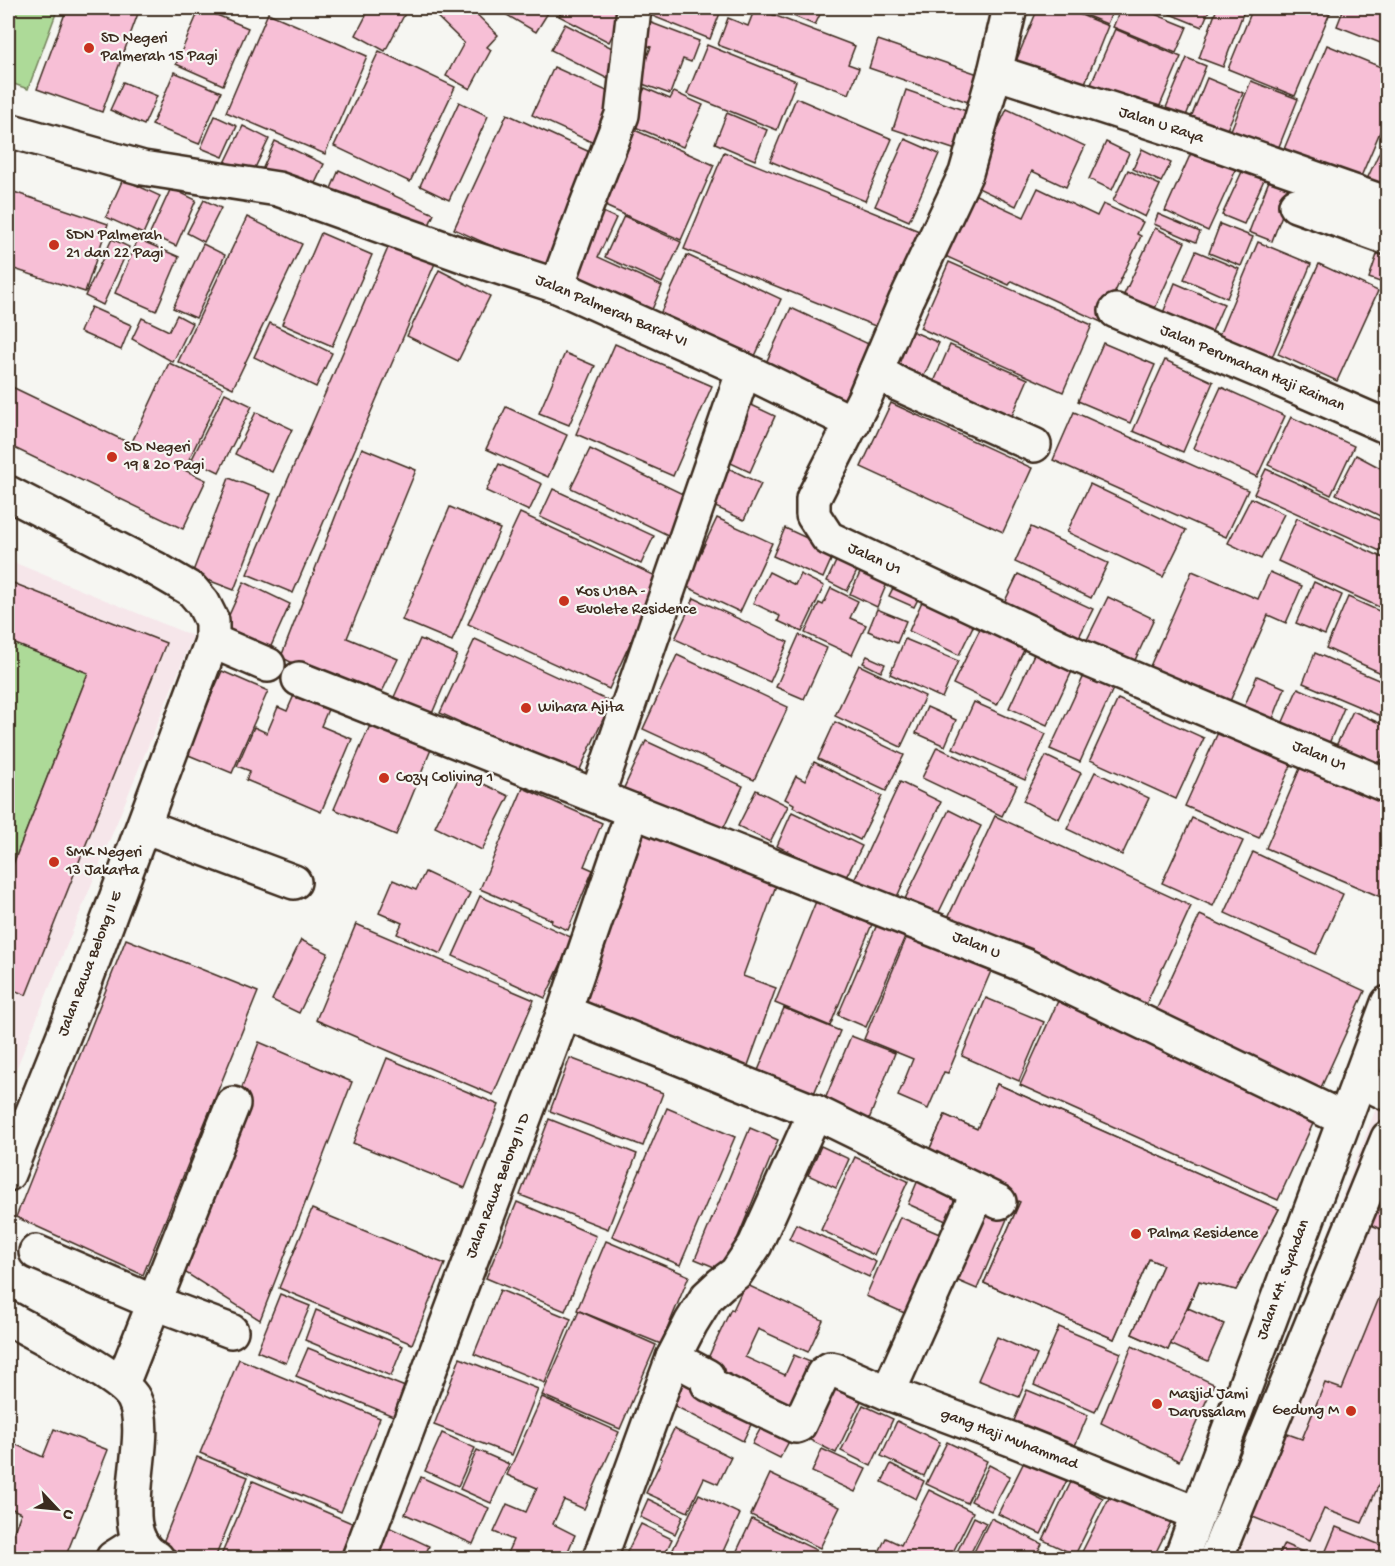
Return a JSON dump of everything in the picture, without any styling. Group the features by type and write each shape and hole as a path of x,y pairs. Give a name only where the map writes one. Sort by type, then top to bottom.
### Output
{"street":[{"path":"557,286 622,115 634,8"},
{"path":"995,72 1010,8"},
{"name":"Jalan U Raya","path":"995,72 1188,134 1388,204"},
{"name":"Jalan U1","path":"995,72 966,173 906,300 852,423 813,499 813,515 828,538 1077,655 1388,786"},
{"name":"Jalan Palmerah Barat VI","path":"8,130 143,168 278,189 468,258 557,286 744,370"},
{"path":"1296,205 1388,238"},
{"name":"Jalan Perumahan Haji Raiman","path":"1116,311 1388,427"},
{"path":"299,679 597,796 744,370 852,423"},
{"path":"876,371 900,385 1034,445"},
{"path":"8,493 192,590 203,603 212,621 212,641 268,665"},
{"name":"Jalan Rawa Belong II E","path":"8,1174 85,982 212,641"},
{"name":"Jalan U","path":"597,796 1026,966 1344,1119"},
{"name":"Jalan Rawa Belong II D","path":"358,1558 564,1012 633,811"},
{"path":"144,826 294,882"},
{"name":"Jalan KH. Syahdan","path":"1181,1558 1344,1119 1373,1087 1388,1003"},
{"path":"564,1012 815,1112 988,1197 888,1394"},
{"path":"122,1384 232,1104"},
{"path":"600,1558 673,1358 707,1298 736,1273 755,1245 815,1112"},
{"path":"1216,1558 1388,1138"},
{"path":"36,1252 153,1302 231,1331"},
{"path":"8,1318 122,1384 134,1398 139,1415 134,1522 148,1550 112,1558"},
{"name":"gang Haji Muhammad","path":"673,1358 707,1376 708,1384 796,1426 799,1425 823,1374 826,1370 835,1370 888,1394 1011,1439 1198,1514"}],"shaded area":[{"name":"SMK Negeri 13 Jakarta","path":"8,560 193,636 8,1089"},
{"path":"1386,1082 1388,1083 1387,1558 1204,1558"}],"green space":[{"path":"8,8 58,8 28,89 8,82"},
{"path":"8,641 88,673 8,877"}],"building":[{"name":"SD Negeri Palmerah 15 Pagi","path":"67,8 140,8 102,112 37,89"},
{"path":"200,8 248,28 223,85 176,64"},
{"path":"370,8 408,8 385,51 356,35"},
{"path":"428,8 470,8 498,35 487,47 491,50 470,89 446,76 464,43"},
{"path":"495,8 551,8 536,32"},
{"path":"564,8 626,8 609,42 559,16"},
{"path":"635,8 722,8 710,39"},
{"path":"755,8 855,46 848,64 859,68 849,94 718,45 728,18 748,26"},
{"path":"774,8 823,8 815,25"},
{"path":"1038,8 1064,8 1108,26 1081,93 1014,66"},
{"path":"1068,8 1114,8 1107,24"},
{"path":"1121,8 1140,8 1187,27 1176,53 1113,27"},
{"path":"1172,8 1210,8 1202,27 1170,14"},
{"path":"1217,8 1245,8 1223,67 1199,58"},
{"path":"1253,8 1332,8 1295,96 1228,69"},
{"path":"1344,8 1388,8 1388,46 1337,26"},
{"path":"268,13 367,56 325,154 226,112"},
{"path":"649,22 699,41 691,62 683,59 670,94 637,82 651,47 641,43"},
{"path":"565,24 626,55 612,81 551,50"},
{"path":"1115,29 1181,57 1155,117 1089,89"},
{"path":"878,40 978,74 968,102 869,68"},
{"path":"707,45 796,81 777,130 687,94"},
{"path":"1327,45 1388,70 1388,113 1357,186 1282,154"},
{"path":"379,51 455,87 410,182 334,146"},
{"path":"1187,58 1206,66 1180,131 1160,122"},
{"path":"554,67 618,96 596,144 532,115"},
{"path":"174,72 221,92 199,144 152,125"},
{"path":"1207,78 1243,93 1225,134 1190,120"},
{"path":"1251,81 1298,99 1274,159 1227,140"},
{"path":"123,82 157,96 144,125 110,110"},
{"path":"645,88 670,99 674,92 703,105 683,147 628,124"},
{"path":"906,90 969,112 956,150 893,129"},
{"path":"796,98 892,139 865,201 770,161"},
{"path":"459,102 488,116 449,200 420,186"},
{"path":"1007,109 1085,146 1066,187 1032,171 1016,206 974,186 990,152 987,151"},
{"path":"727,113 767,130 755,160 715,143"},
{"path":"507,114 594,154 553,274 454,229"},
{"path":"215,116 237,126 223,157 201,148"},
{"path":"243,126 269,139 250,178 224,165"},
{"path":"630,128 714,165 681,240 596,202"},
{"path":"1388,133 1388,199 1363,188"},
{"path":"905,139 939,154 909,221 875,206"},
{"path":"275,141 324,164 310,194 261,172"},
{"path":"1106,142 1129,153 1112,190 1089,179"},
{"path":"1196,142 1240,161 1208,231 1165,211"},
{"path":"1142,149 1171,163 1161,182 1133,169"},
{"path":"724,152 929,235 890,332 684,249"},
{"path":"1246,163 1267,173 1244,224 1222,215"},
{"path":"339,170 434,214 424,236 330,191"},
{"path":"1128,170 1160,185 1145,217 1113,201"},
{"path":"1272,173 1295,181 1272,241 1249,232"},
{"path":"123,179 160,196 143,234 106,217"},
{"path":"171,188 196,200 176,246 150,234"},
{"path":"1038,188 1097,216 1103,204 1143,222 1137,234 1141,236 1101,322 1012,281 1009,285 934,251 963,189 1024,217"},
{"name":"SDN Palmerah 21 dan 22 Pagi","path":"8,190 108,224 85,292 8,267"},
{"path":"204,200 221,208 204,242 187,233"},
{"path":"594,208 616,218 598,257 662,286 648,319 568,283"},
{"path":"1158,214 1200,232 1196,242 1154,224"},
{"path":"624,216 681,242 662,283 605,257"},
{"path":"247,217 302,244 233,388 178,362"},
{"path":"1220,224 1253,237 1241,266 1209,253"},
{"path":"1155,228 1185,242 1152,315 1121,301"},
{"path":"321,233 372,255 332,346 282,324"},
{"path":"112,239 129,247 103,305 85,296"},
{"path":"138,239 179,257 156,311 115,293"},
{"path":"391,241 436,261 293,593 247,574"},
{"path":"1258,242 1311,264 1270,362 1217,340"},
{"path":"203,244 225,255 196,318 173,308"},
{"path":"1379,249 1388,252 1388,285 1369,278"},
{"path":"1196,251 1239,269 1227,298 1184,279"},
{"path":"687,255 781,299 750,367 656,323"},
{"path":"949,262 1092,325 1063,392 920,328"},
{"path":"1319,264 1378,291 1337,381 1278,354"},
{"path":"439,270 490,296 458,361 407,336"},
{"path":"1175,283 1224,304 1211,334 1163,313"},
{"path":"91,307 131,325 121,350 80,332"},
{"path":"791,308 875,347 850,402 766,363"},
{"path":"177,315 192,323 173,362 132,339 142,318 169,331"},
{"path":"270,323 332,353 316,387 254,357"},
{"path":"912,331 939,343 922,380 895,367"},
{"path":"1103,343 1155,365 1130,423 1078,401"},
{"path":"615,344 712,386 673,476 576,434"},
{"path":"950,345 1028,379 1008,425 930,391"},
{"path":"565,353 595,366 569,425 539,413"},
{"path":"1165,360 1213,382 1183,452 1133,431"},
{"name":"SD Negeri 19 & 20 Pagi","path":"169,363 223,388 184,470 206,480 183,529 8,445 8,385 131,444"},
{"path":"1388,372 1388,395 1379,392"},
{"path":"1221,387 1285,416 1257,477 1193,448"},
{"path":"225,393 252,406 219,472 192,459"},
{"path":"745,402 775,416 750,472 720,458"},
{"path":"891,403 1032,468 1003,532 861,467"},
{"path":"506,407 567,435 548,477 486,449"},
{"path":"256,412 292,429 272,472 235,454"},
{"path":"1074,412 1248,490 1226,537 1053,460"},
{"path":"1291,417 1354,446 1331,495 1268,465"},
{"path":"362,448 416,470 347,638 398,659 379,698 317,676 281,657"},
{"path":"590,449 693,499 674,538 571,488"},
{"path":"1356,455 1388,472 1388,520 1336,494"},
{"path":"499,464 542,484 529,511 486,491"},
{"path":"728,468 761,484 744,520 711,505"},
{"path":"1266,469 1388,524 1388,536 1380,551 1254,494"},
{"path":"229,478 271,494 234,590 192,574"},
{"path":"1090,484 1186,530 1163,577 1067,532"},
{"path":"553,489 654,536 641,564 540,517"},
{"path":"1251,498 1284,514 1261,559 1228,543"},
{"path":"450,507 500,529 452,641 402,620"},
{"name":"Kos U18A - Evolete Residence","path":"520,513 660,578 609,689 468,624"},
{"path":"717,518 772,543 740,612 685,586"},
{"path":"1297,518 1388,560 1388,611 1278,561"},
{"path":"1031,527 1108,563 1091,598 1015,562"},
{"path":"785,528 835,551 823,578 773,556"},
{"path":"839,555 860,565 847,591 827,581"},
{"path":"862,569 888,581 877,607 850,594"},
{"path":"1192,571 1258,599 1270,572 1302,586 1286,623 1268,615 1227,708 1147,673"},
{"path":"769,572 795,585 800,574 824,586 802,632 778,621 780,616 753,603"},
{"path":"1018,574 1093,609 1078,639 1004,603"},
{"path":"897,580 922,591 914,607 889,596"},
{"path":"8,581 166,643 26,995 8,988 8,877 88,673 8,641"},
{"path":"244,582 290,604 267,655 221,633"},
{"path":"1314,582 1342,595 1325,635 1296,623"},
{"path":"831,588 858,601 850,618 866,625 852,655 805,633 819,603 823,605"},
{"path":"924,597 975,622 959,655 909,631"},
{"path":"1108,597 1154,619 1130,671 1083,648"},
{"path":"1348,597 1388,615 1388,676 1326,648"},
{"path":"694,598 788,642 770,682 675,639"},
{"path":"877,609 906,621 897,643 868,631"},
{"path":"981,627 1025,648 997,705 953,684"},
{"path":"799,635 827,648 804,699 776,687"},
{"path":"420,639 457,655 428,723 390,706"},
{"name":"Wihara Ajita","path":"475,639 611,702 577,776 440,713"},
{"path":"905,639 958,661 942,698 890,674"},
{"path":"1035,652 1073,669 1047,725 1009,708"},
{"path":"1315,653 1388,684 1388,719 1303,683"},
{"path":"677,655 788,707 754,780 643,729"},
{"path":"867,656 885,664 881,672 863,663"},
{"path":"859,665 925,696 901,747 835,716"},
{"path":"1088,667 1117,680 1080,762 1050,749"},
{"path":"222,671 268,691 232,773 186,754"},
{"path":"1257,676 1285,688 1269,729 1240,717"},
{"path":"1298,688 1344,708 1325,753 1278,733"},
{"path":"295,693 329,707 321,726 352,739 321,812 246,780 250,771 237,766 254,727 267,733 278,707 287,711"},
{"path":"1118,699 1204,738 1176,799 1090,760"},
{"path":"974,702 1046,734 1025,780 953,748"},
{"path":"927,707 956,720 945,746 916,733"},
{"path":"1353,711 1388,727 1388,743 1375,770 1334,750"},
{"path":"835,722 904,755 886,791 818,759"},
{"name":"Cozy Coliving 1","path":"371,723 432,747 396,835 334,809"},
{"path":"1220,728 1294,759 1259,838 1185,806"},
{"path":"646,741 743,786 721,834 623,790"},
{"path":"937,747 1017,785 1002,816 922,778"},
{"path":"1046,756 1081,773 1059,819 1023,801"},
{"path":"1304,759 1388,794 1388,900 1266,848"},
{"path":"814,762 882,796 860,840 793,807 794,804 785,799 796,776 805,781"},
{"path":"1095,772 1149,798 1122,855 1067,829"},
{"path":"461,773 509,796 482,850 435,827"},
{"path":"900,782 941,802 895,901 854,881"},
{"path":"523,788 602,823 584,866 593,870 568,930 551,923 552,920 480,889"},
{"path":"756,790 788,806 770,842 738,826"},
{"path":"949,810 981,826 937,916 904,901"},
{"path":"792,812 862,846 845,879 777,846"},
{"path":"995,816 1191,906 1142,1013 945,924"},
{"path":"638,817 782,869 743,976 776,988 747,1068 568,1008"},
{"path":"1192,818 1243,841 1213,906 1162,883"},
{"path":"1253,852 1343,894 1316,954 1225,913"},
{"path":"425,872 470,893 441,954 397,934 402,923 379,913 393,880 416,890"},
{"path":"821,889 877,912 830,1026 775,1003"},
{"path":"480,896 573,938 545,998 453,956"},
{"path":"1200,915 1365,991 1319,1092 1153,1017"},
{"path":"879,920 907,932 866,1027 838,1015"},
{"path":"356,924 534,1000 493,1095 316,1020"},
{"path":"910,929 994,964 948,1073 944,1072 928,1109 898,1096 913,1059 864,1039"},
{"path":"126,939 258,992 143,1275 16,1217"},
{"path":"301,940 328,953 299,1013 272,1000"},
{"path":"986,998 1044,1022 1019,1081 962,1056"},
{"path":"1058,1001 1316,1117 1278,1200 1020,1085"},
{"path":"784,1008 840,1031 808,1108 752,1085"},
{"path":"851,1036 895,1053 866,1127 821,1109"},
{"path":"259,1042 352,1082 260,1320 175,1266"},
{"path":"387,1058 499,1105 465,1188 353,1143"},
{"path":"570,1058 663,1093 643,1146 550,1111"},
{"name":"Palma Residence","path":"997,1084 1279,1209 1236,1290 1199,1281 1188,1308 1224,1324 1208,1361 1170,1344 1168,1350 1132,1334 1163,1265 1149,1259 1114,1339 984,1283 1020,1202 958,1174 927,1155 945,1115 977,1129"},
{"name":"Palma Residence","path":"997,1084 1279,1209 1236,1290 1199,1281 1168,1350 1132,1334 1163,1265 1149,1259 1114,1339 984,1283 1020,1202 958,1174 927,1155 945,1115 977,1129"},
{"path":"667,1108 735,1137 680,1265 612,1236"},
{"path":"549,1119 637,1154 608,1229 520,1195"},
{"path":"750,1128 778,1140 724,1271 695,1259"},
{"path":"821,1146 849,1159 836,1188 808,1175"},
{"path":"855,1157 908,1181 874,1255 821,1230"},
{"path":"920,1175 961,1193 948,1222 908,1204"},
{"path":"1388,1186 1388,1232 1371,1225"},
{"path":"517,1202 596,1236 565,1311 486,1278"},
{"path":"979,1207 1007,1219 977,1289 949,1277"},
{"path":"312,1209 445,1264 412,1344 279,1288"},
{"path":"900,1217 944,1236 909,1315 866,1296"},
{"path":"796,1224 876,1262 869,1277 789,1239"},
{"path":"606,1241 689,1276 661,1344 577,1310"},
{"path":"745,1284 823,1320 808,1352 758,1329 745,1357 785,1375 794,1355 817,1365 793,1413 702,1371"},
{"path":"500,1290 571,1319 545,1383 474,1354"},
{"name":"Gedung M","path":"1382,1291 1388,1293 1388,1469 1386,1468 1362,1523 1324,1509 1310,1540 1248,1515 1282,1432 1302,1439 1325,1383 1342,1389"},
{"path":"280,1294 310,1306 286,1363 257,1351"},
{"path":"316,1310 403,1346 391,1376 305,1340"},
{"path":"579,1311 656,1345 620,1429 542,1395"},
{"path":"1059,1327 1121,1353 1095,1412 1034,1385"},
{"path":"997,1337 1037,1355 1019,1397 978,1380"},
{"name":"Masjid Jami Darussalam","path":"1132,1346 1214,1384 1179,1461 1101,1423"},
{"path":"308,1348 410,1389 398,1418 296,1376"},
{"path":"460,1358 538,1389 512,1455 434,1425"},
{"path":"239,1359 380,1418 341,1512 200,1453"},
{"path":"687,1368 757,1412 743,1441 669,1403"},
{"path":"834,1389 861,1401 836,1453 810,1440"},
{"path":"1027,1390 1088,1415 1071,1455 1010,1430"},
{"path":"542,1397 619,1432 584,1509 564,1500 553,1524 575,1535 565,1558 554,1558 540,1552 537,1558 505,1558 513,1540 494,1532 507,1504 526,1512 537,1488 507,1475"},
{"path":"863,1405 893,1419 871,1466 841,1451"},
{"path":"767,1417 794,1432 780,1458 752,1444"},
{"path":"897,1421 940,1442 924,1476 881,1456"},
{"path":"54,1429 108,1450 65,1558 8,1558 8,1547 21,1513 8,1507 8,1441 43,1457"},
{"path":"674,1429 731,1457 718,1484 704,1478 688,1512 646,1493"},
{"path":"442,1433 475,1448 458,1486 425,1471"},
{"path":"947,1442 987,1461 967,1503 926,1484"},
{"path":"822,1449 866,1469 855,1492 812,1472"},
{"path":"477,1450 509,1464 491,1503 460,1489"},
{"path":"197,1457 248,1477 215,1558 196,1558 162,1545"},
{"path":"1025,1460 1067,1480 1041,1534 998,1514"},
{"path":"891,1464 924,1481 916,1499 882,1482"},
{"path":"989,1465 1010,1476 991,1511 971,1501"},
{"path":"770,1474 840,1507 820,1548 751,1515"},
{"path":"421,1477 489,1508 473,1544 405,1514"},
{"path":"253,1481 354,1524 339,1558 220,1558"},
{"path":"1071,1482 1103,1498 1075,1555 1043,1540"},
{"path":"1114,1488 1173,1518 1153,1558 1079,1558"},
{"path":"929,1490 973,1512 950,1558 876,1558 886,1538 901,1545"},
{"path":"699,1494 740,1514 720,1558 669,1558"},
{"path":"648,1499 683,1516 675,1534 640,1517"},
{"path":"974,1517 986,1523 968,1558 954,1558"},
{"path":"991,1518 1042,1544 1034,1558 971,1558"},
{"path":"752,1519 816,1550 812,1558 752,1558 737,1551"},
{"path":"382,1524 429,1546 424,1558 365,1558"},
{"path":"641,1524 672,1539 663,1558 624,1558"},
{"path":"1336,1527 1388,1548 1388,1558 1323,1558"},
{"path":"1284,1544 1317,1558 1277,1558"}],"place":[{"name":"SD Negeri Palmerah 15 Pagi","path":"89,48"},
{"name":"SDN Palmerah 21 dan 22 Pagi","path":"54,245"},
{"name":"SD Negeri 19 & 20 Pagi","path":"112,457"},
{"name":"Kos U18A - Evolete Residence","path":"564,601"},
{"name":"Wihara Ajita","path":"526,708"},
{"name":"Cozy Coliving 1","path":"384,778"},
{"name":"SMK Negeri 13 Jakarta","path":"54,862"},
{"name":"Palma Residence","path":"1136,1234"},
{"name":"Masjid Jami Darussalam","path":"1157,1404"},
{"name":"Gedung M","path":"1351,1411"}]}
